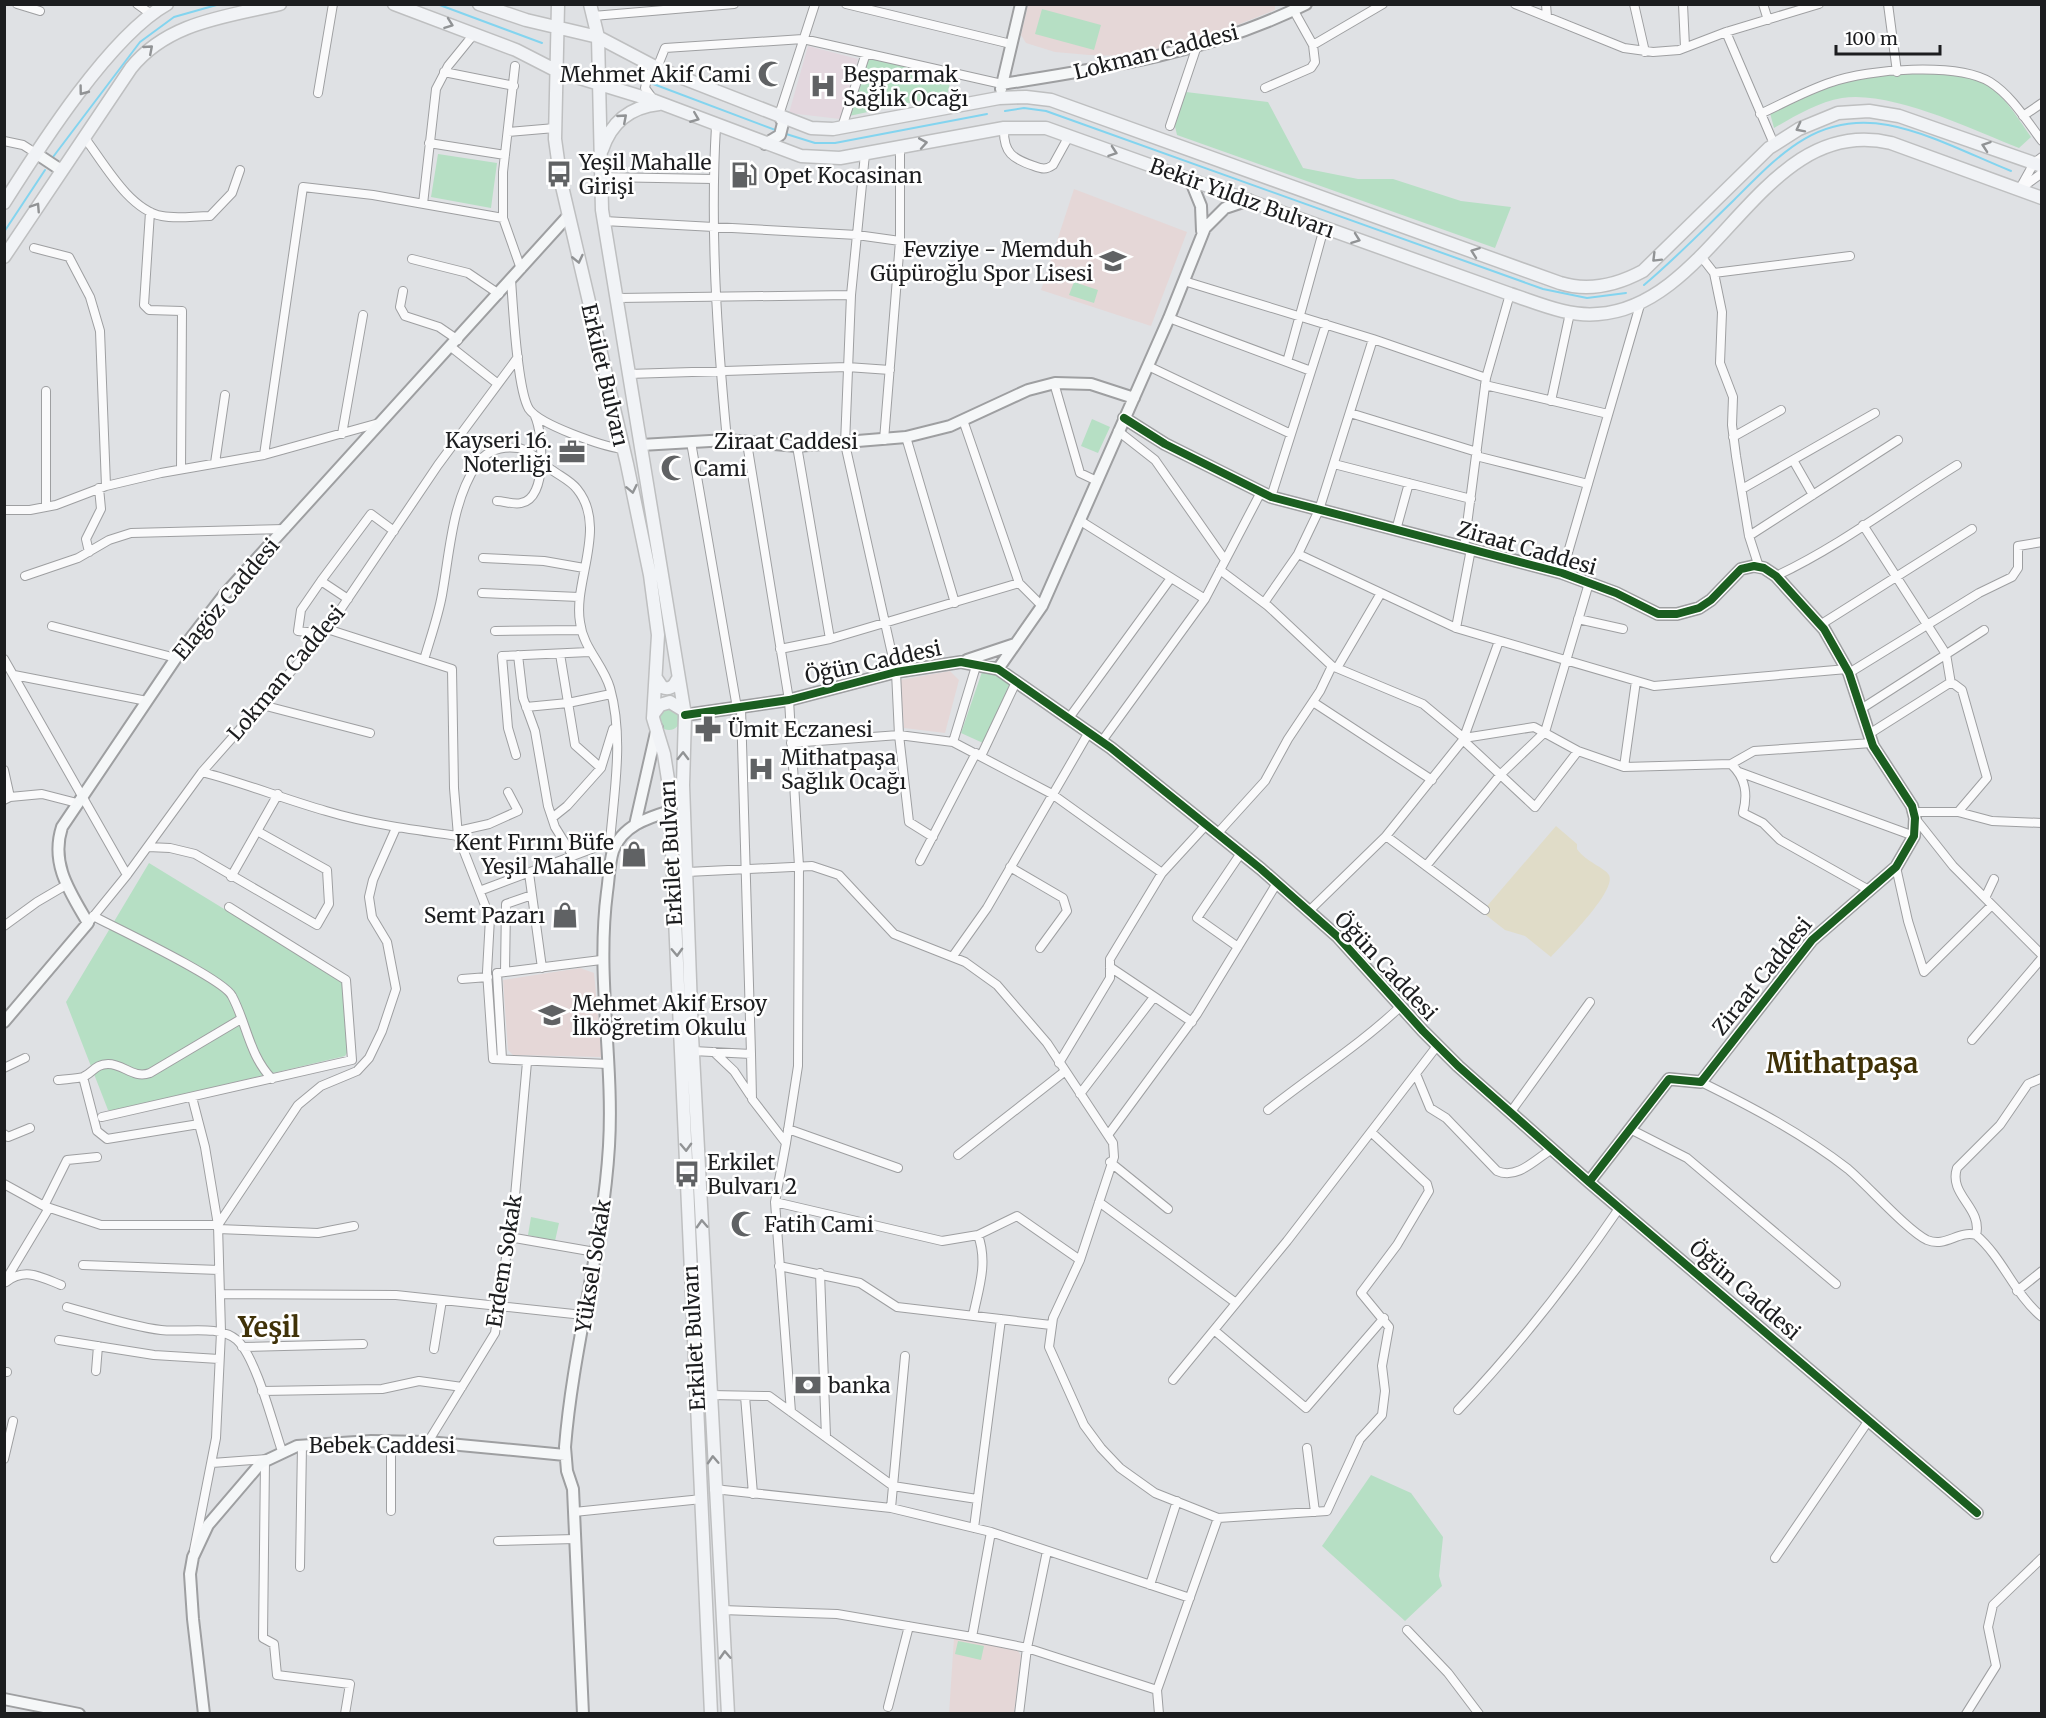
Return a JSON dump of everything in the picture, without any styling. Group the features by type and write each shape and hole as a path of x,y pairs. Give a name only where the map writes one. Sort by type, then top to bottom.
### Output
{"main road":[{"path":"4,203 109,56 151,14 167,4"},
{"path":"4,257 137,61 164,38 190,25 280,4"},
{"name":"Bekir Yıldız Bulvarı","path":"394,4 474,34 537,60 557,71 600,83 765,144 812,158 840,158 1004,128 1046,128 1510,294 1570,313 1602,314 1640,305 1656,297 1779,176 1816,151 1841,142 1867,140 1891,143 2042,198"},
{"name":"Erkilet Bulvarı","path":"558,4 555,128 561,182 650,575 658,635 654,713 669,786 711,1713"},
{"name":"Bekir Yıldız Bulvarı","path":"480,5 598,37 652,71 802,126 842,128 999,98 1026,97 1051,100 1560,283 1583,287 1609,285 1643,270 1774,144 1799,129 1828,116 1848,111 1869,111 1899,116 2040,165"},
{"name":"Erkilet Bulvarı","path":"592,10 598,37 604,221 684,717 683,785 693,1051 714,1490 728,1713"},
{"path":"537,60 549,80 556,99"},
{"path":"601,154 609,132 622,117 640,108 658,103"},
{"path":"656,678 662,687 668,688 677,680"},
{"path":"654,713 665,703 675,704 684,717 671,734 657,728"}],"street":[{"path":"17,4 40,11"},
{"path":"137,4 151,14"},
{"path":"318,93 333,4"},
{"path":"592,10 734,4"},
{"path":"765,144 780,135 781,119 815,4"},
{"path":"846,4 1011,44"},
{"path":"999,98 1021,4"},
{"name":"Lokman Caddesi","path":"1002,84 1107,68 1197,46 1248,30 1288,10 1306,4"},
{"path":"1313,45 1383,4"},
{"path":"1515,4 1624,48 1645,52 1685,48 1726,32 1818,4"},
{"path":"1546,4 1547,17"},
{"path":"1634,4 1645,52"},
{"path":"1683,4 1685,48"},
{"path":"1763,4 1768,20"},
{"path":"1888,4 1897,72"},
{"path":"1265,88 1311,68 1316,58 1313,45 1288,10"},
{"path":"1726,32 1774,144"},
{"path":"423,204 434,96 444,72 474,34"},
{"path":"658,103 645,88 665,48 803,39 1002,84"},
{"path":"1170,126 1197,46"},
{"path":"842,128 866,53"},
{"path":"515,66 505,155 503,218 521,269"},
{"path":"1760,114 1842,78 1866,74 1945,69 1969,73 1998,88 2042,141"},
{"path":"444,72 514,86"},
{"path":"2023,116 2042,103"},
{"path":"717,126 713,179 721,372 727,440"},
{"path":"508,132 555,128"},
{"path":"1004,128 1006,145 1015,160 1042,169 1053,165 1069,136"},
{"path":"84,137 134,202 150,212 170,217 210,216 232,193 240,170"},
{"path":"4,141 23,145 62,170"},
{"path":"429,143 505,155"},
{"path":"884,440 900,241 900,147"},
{"path":"865,154 851,295 845,444 896,672 899,735 909,822 933,837"},
{"path":"2019,190 2040,165"},
{"path":"2019,190 2040,165"},
{"path":"602,177 713,179"},
{"path":"1190,179 1201,206 1202,234"},
{"path":"264,455 303,187 503,218"},
{"path":"998,669 1042,606 1169,318 1202,234 1218,213 1231,205 1249,200"},
{"path":"150,212 144,305 150,310 182,311 181,469"},
{"name":"Elagöz Caddesi","path":"90,920 66,885 59,864 58,844 65,822 79,800 176,658 224,596 384,422 568,216"},
{"path":"604,221 857,235 900,241"},
{"path":"1287,362 1324,228"},
{"path":"34,248 69,257 94,308 101,341 103,487 101,509 86,539 89,552"},
{"path":"1700,255 1714,273 1722,319 1720,363 1734,397 1733,437 1749,536 1759,567 1776,576 1820,625 1848,671 1870,738 1915,815 1947,858 2042,957 1972,1040"},
{"path":"1714,273 1850,256"},
{"path":"412,259 468,273 499,294"},
{"path":"497,501 521,503 527,501 538,485 543,438 535,416 527,405 518,357 511,280"},
{"path":"1184,281 1373,339 1486,381 1551,401 1608,414"},
{"path":"403,291 400,307 405,316 439,327 454,344 498,384"},
{"path":"1456,627 1468,549 1471,499 1486,381 1510,294"},
{"path":"618,298 851,295"},
{"path":"1562,573 1640,305"},
{"path":"1551,401 1570,313"},
{"path":"342,434 363,315"},
{"path":"1169,318 1311,371"},
{"path":"1102,741 1205,599 1225,560 1266,494 1291,434 1326,324"},
{"path":"1264,603 1298,554 1319,510 1373,339"},
{"name":"Lokman Caddesi","path":"90,920 127,875 202,772 326,632 394,531 518,357"},
{"path":"1148,366 1291,434"},
{"path":"628,374 847,367 890,370"},
{"path":"1054,383 1080,473 1097,480"},
{"name":"Ziraat Caddesi","path":"641,445 727,440 796,446 845,444 906,437 963,420 1028,390 1054,383 1091,384 1134,398"},
{"path":"46,391 46,507"},
{"path":"215,463 225,395"},
{"path":"1733,437 1781,410"},
{"path":"1350,413 1477,454 1588,484"},
{"path":"1742,489 1875,413"},
{"path":"535,416 601,446 622,449"},
{"name":"Ziraat Caddesi","path":"1124,418 1165,444 1266,494 1562,573 1617,593 1652,612 1677,614 1706,604 1741,569 1759,567"},
{"path":"963,420 1019,583 1042,606"},
{"path":"4,510 46,507 103,487 181,469 264,455 384,422"},
{"path":"1118,431 1155,460 1225,560"},
{"path":"906,437 956,603"},
{"path":"1749,536 1898,440"},
{"path":"692,442 739,708 747,869 752,1100"},
{"path":"747,443 789,700 799,866 798,1066 775,1202 790,1412"},
{"path":"796,446 830,639"},
{"path":"424,660 442,598 454,524 477,464 492,451 509,447 524,449 576,488 583,500 589,528 579,597 581,630 589,651 605,675 611,694 617,756 614,842 482,890"},
{"path":"1793,460 1813,495"},
{"path":"1334,464 1471,499"},
{"path":"1776,576 1815,558 1957,465"},
{"path":"1396,530 1409,483"},
{"path":"394,531 371,514 301,610 298,631 326,632 452,669 458,834 482,890 490,918 488,977 493,1059 608,1064"},
{"path":"1079,520 1205,599"},
{"path":"1863,525 1946,654 1951,684"},
{"path":"1820,625 1972,529"},
{"path":"25,576 89,552 117,537 139,531 285,530"},
{"path":"1298,554 1456,627 1654,686 1848,671 1979,593 2012,577 2018,564 2018,546 2042,542"},
{"path":"483,558 544,561 584,568"},
{"path":"1220,570 1264,603 1335,667 1423,704 1464,739 1535,807 1578,751"},
{"path":"1069,718 1171,578"},
{"path":"321,581 348,599"},
{"path":"780,649 830,639 885,624 1019,583"},
{"path":"1426,866 1501,774 1545,732 1564,661 1589,583"},
{"path":"482,593 579,597"},
{"path":"1217,834 1265,781 1288,739 1381,593"},
{"path":"1578,619 1623,629"},
{"path":"52,626 176,658"},
{"path":"495,632 581,630"},
{"path":"1861,709 1984,630"},
{"path":"1309,911 1386,836 1464,739 1499,641"},
{"path":"961,662 1015,644"},
{"path":"516,755 508,728 502,656 589,651"},
{"path":"560,654 575,745 601,768"},
{"path":"518,655 526,706 535,731 552,818 573,856"},
{"path":"4,659 79,800 127,875"},
{"name":"Öğün Caddesi","path":"684,717 789,700 896,672 961,662 977,663 998,669 1102,741 1277,883 1377,978 1437,1046 1510,1113 1977,1513"},
{"path":"953,742 977,663"},
{"path":"14,675 147,701"},
{"path":"1624,767 1636,681"},
{"path":"920,861 979,755 1016,682"},
{"path":"1464,739 1529,727 1545,732 1578,751 1624,767 1731,764 1754,752 1870,738 1951,684"},
{"path":"1951,684 1960,687 1963,692 1987,778 1958,812"},
{"path":"526,706 568,703 611,694"},
{"path":"1313,702 1432,780"},
{"path":"262,705 370,734"},
{"path":"552,818 567,806 601,768 615,725"},
{"path":"639,822 657,728"},
{"path":"953,956 987,908 1089,732"},
{"path":"791,743 899,735 953,742 1052,794 1162,873"},
{"path":"1731,764 1739,772 1747,793 1743,813 1764,823 1780,840 1869,890"},
{"path":"4,770 7,799 42,794 79,800"},
{"path":"202,772 327,811 396,828 458,834 518,811 508,792"},
{"path":"1739,772 1914,836"},
{"name":"Yüksel Sokak","path":"583,1713 573,1489 565,1455 583,1315 608,1153 608,1064 601,960 614,842 665,803 669,786"},
{"path":"231,876 278,794"},
{"path":"639,822 670,811"},
{"path":"1915,815 1958,812 1992,821 2042,823"},
{"name":"Ziraat Caddesi","path":"1701,1082 1812,940 1896,867 1914,836 1915,815"},
{"path":"1059,1063 1110,978 1110,958 1162,873 1206,825"},
{"path":"218,1227 298,1105 321,1086 357,1071 366,1063 382,1031 396,990 387,942 370,913 369,897 373,880 396,828"},
{"path":"148,847 170,848 195,854 317,924 329,904 327,870 257,831"},
{"path":"1386,836 1485,910"},
{"path":"1238,948 1197,918 1241,853"},
{"path":"687,872 799,866 819,867 833,871 888,930 905,940 953,956 976,969 998,985 1036,1028 1108,1135 1114,1148 1080,1260 1052,1325 1049,1347 1080,1416 1095,1441 1136,1482 1218,1518 1326,1511 1359,1439 1382,1415 1385,1391 1382,1366 1389,1331 1384,1318 1361,1293 1397,1245 1429,1191 1427,1184 1371,1132"},
{"path":"1010,867 1060,897 1067,904 1067,911 1040,948"},
{"path":"1896,867 1908,921 1924,972 1992,905"},
{"path":"529,873 542,968"},
{"path":"1985,898 1994,879"},
{"path":"1108,1135 1191,1022 1277,883"},
{"path":"4,926 37,902 66,885"},
{"path":"505,972 506,904 532,895"},
{"path":"102,1117 352,1060 346,980 229,907"},
{"path":"4,1022 90,920 174,957 232,994 255,1056 272,1078"},
{"path":"502,1059 497,973 601,960"},
{"path":"1110,968 1191,1022"},
{"path":"462,979 488,977"},
{"path":"1080,1094 1154,997"},
{"path":"1510,1113 1590,1002"},
{"path":"1268,1110 1319,1069 1373,1032 1401,1006"},
{"path":"58,1080 83,1077 94,1067 105,1064 116,1065 137,1075 150,1073 241,1019"},
{"path":"1173,1380 1437,1046"},
{"path":"693,1051 751,1054"},
{"path":"713,1052 734,1071 752,1100 786,1143"},
{"path":"4,1068 25,1058"},
{"name":"Erdem Sokak","path":"428,1442 495,1334 509,1237 528,1062"},
{"path":"958,1155 1064,1072"},
{"path":"1416,1074 1430,1108 1446,1118 1497,1171 1508,1174 1517,1172 1552,1149"},
{"path":"83,1077 97,1131 107,1139 199,1125"},
{"path":"1976,1235 1978,1225 1975,1215 1956,1187 1957,1168 2000,1125 2028,1084 2042,1078"},
{"path":"1589,1182 1669,1079 1701,1082 1765,1115 1831,1157 1863,1182 1923,1237 1941,1242 1962,1234 1976,1235 1992,1252 2017,1291 2042,1317"},
{"path":"192,1096 218,1227 221,1332 216,1438 196,1529 193,1557"},
{"path":"4,1134 8,1137 30,1128"},
{"path":"788,1129 898,1168"},
{"path":"1630,1129 1687,1158 1836,1284"},
{"path":"4,1283 46,1207 67,1161 97,1157"},
{"path":"1110,1162 1168,1209"},
{"path":"4,1184 46,1207 100,1225 218,1227 318,1233 354,1226"},
{"path":"775,1202 942,1241 978,1235 1017,1216 1080,1260"},
{"path":"1099,1202 1236,1303"},
{"path":"1458,1410 1501,1365 1575,1273 1620,1207"},
{"path":"973,1316 984,1265 984,1251 978,1235"},
{"path":"509,1237 594,1252"},
{"path":"83,1265 219,1270"},
{"path":"779,1266 861,1283 897,1308 1052,1325"},
{"path":"2017,1291 2042,1271"},
{"path":"4,1283 16,1276 28,1273 61,1285"},
{"path":"820,1273 826,1437"},
{"path":"220,1294 331,1293 442,1300 583,1315"},
{"path":"434,1349 442,1300"},
{"path":"67,1307 161,1330 221,1332 236,1340 242,1347 262,1390 282,1451"},
{"path":"1214,1330 1306,1408 1384,1318"},
{"path":"974,1528 1001,1319"},
{"path":"59,1340 154,1355 219,1359"},
{"path":"242,1347 363,1344"},
{"path":"96,1371 98,1346"},
{"path":"891,1508 905,1356"},
{"path":"262,1390 382,1389 419,1381 462,1388"},
{"path":"710,1395 769,1396 893,1486 977,1499"},
{"path":"745,1395 753,1494"},
{"path":"4,1459 13,1420"},
{"path":"1775,1558 1869,1420"},
{"path":"391,1440 391,1511"},
{"name":"Bebek Caddesi","path":"204,1713 193,1619 190,1574 193,1557 208,1525 244,1480 266,1460 282,1451 302,1445 391,1440 565,1455"},
{"path":"300,1567 302,1445"},
{"path":"1307,1448 1314,1512"},
{"path":"212,1464 266,1460 263,1638 274,1644 277,1675 350,1683 345,1713"},
{"path":"714,1490 891,1508 991,1533 1190,1598"},
{"path":"574,1512 702,1499"},
{"path":"1150,1585 1177,1501"},
{"path":"1159,1713 1157,1690 1218,1518"},
{"path":"972,1637 991,1533"},
{"path":"498,1541 574,1539"},
{"path":"1018,1713 1027,1648 1047,1551"},
{"path":"1966,1713 1996,1666 1988,1627 1993,1605 2042,1558"},
{"path":"722,1610 837,1614 972,1637 1027,1648 1157,1690"},
{"path":"888,1707 909,1626"},
{"path":"1407,1630 1448,1673 1479,1713"},
{"path":"4,1699 79,1713"}],"shaded area":[{"path":"1028,5 1275,5 1275,10 1204,38 1126,56 1055,52 1026,43 1021,35"},
{"name":"Beşparmak Sağlık Ocağı","path":"808,46 858,59 840,119 789,113"},
{"name":"Fevziye - Memduh Güpüroğlu Spor Lisesi","path":"1074,189 1187,232 1151,326 1041,290"},
{"path":"950,671 959,680 945,733 904,728 900,680"},
{"name":"Mehmet Akif Ersoy İlköğretim Okulu","path":"580,968 594,973 602,1057 513,1055 508,1050 503,980"},
{"path":"954,1638 1017,1649 1021,1656 1014,1713 949,1714"}],"green space":[{"path":"1042,9 1101,25 1094,50 1035,34"},
{"path":"865,53 952,75 947,95 849,116"},
{"path":"1939,66 1972,78 1994,90 2011,108 2031,137 2019,148 1932,113 1884,100 1862,97 1842,98 1824,103 1774,128 1770,113 1843,77"},
{"path":"1186,92 1268,102 1303,168 1358,179 1393,179 1461,201 1511,207 1495,248 1177,135 1174,122"},
{"path":"438,154 497,163 491,208 431,197"},
{"path":"1074,282 1098,290 1094,303 1069,295"},
{"path":"1092,419 1110,427 1098,453 1081,446"},
{"path":"983,669 1011,682 983,743 961,733"},
{"path":"669,708 677,711 680,719 677,727 669,730 661,727 658,719 661,711"},
{"path":"149,863 340,980 344,986 348,1051 345,1056 112,1111 108,1110 66,1002"},
{"path":"531,1217 559,1223 555,1241 528,1235"},
{"path":"1371,1475 1411,1493 1443,1537 1439,1576 1442,1586 1405,1621 1322,1546"},
{"path":"958,1641 984,1646 981,1660 955,1654"}],"sand":[{"path":"1556,826 1577,844 1577,849 1581,853 1607,872 1609,883 1605,893 1588,917 1551,957 1525,936 1505,930 1482,912"}],"waterway":[{"path":"53,157 140,42 174,17 220,4"},
{"path":"437,4 542,43"},
{"path":"620,72 643,80"},
{"path":"648,82 778,131"},
{"path":"1005,111 1024,108 1046,111 1543,289 1587,298 1626,293"},
{"path":"783,133 815,143 835,143 987,114"},
{"path":"1644,285 1784,153 1820,131 1840,125 1863,123 1888,125 1935,139 2011,171"},
{"path":"4,232 45,170"}],"cycle path":[{"path":"1124,418 1165,444 1271,497 1562,573 1616,593 1658,614 1677,614 1699,608 1711,600 1741,569 1754,566 1764,568 1776,576 1824,629 1849,673 1873,746 1912,806 1915,818 1914,836 1896,867 1812,940 1701,1082 1669,1079 1589,1182"},
{"path":"685,715 789,700 896,672 961,662 998,669 1111,748 1261,869 1338,937 1458,1066 1589,1182 1977,1513"}],"place":[{"name":"Mehmet Akif Cami","path":"771,74"},
{"name":"Beşparmak Sağlık Ocağı","path":"823,86"},
{"name":"Yeşil Mahalle Girişi","path":"559,174"},
{"name":"Opet Kocasinan","path":"744,175"},
{"name":"Fevziye - Memduh Güpüroğlu Spor Lisesi","path":"1113,261"},
{"name":"Kayseri 16. Noterliği","path":"572,452"},
{"name":"Cami","path":"674,468"},
{"name":"Ümit Eczanesi","path":"708,729"},
{"name":"Mithatpaşa Sağlık Ocağı","path":"761,769"},
{"name":"Kent Fırını Büfe Yeşil Mahalle","path":"634,854"},
{"name":"Semt Pazarı","path":"565,915"},
{"name":"Mehmet Akif Ersoy İlköğretim Okulu","path":"552,1015"},
{"name":"Erkilet Bulvarı 2","path":"687,1174"},
{"name":"Fatih Cami","path":"744,1224"},
{"name":"banka","path":"808,1385"}],"district":[{"name":"Mithatpaşa","path":"1842,1063"},
{"name":"Yeşil","path":"269,1327"}]}
